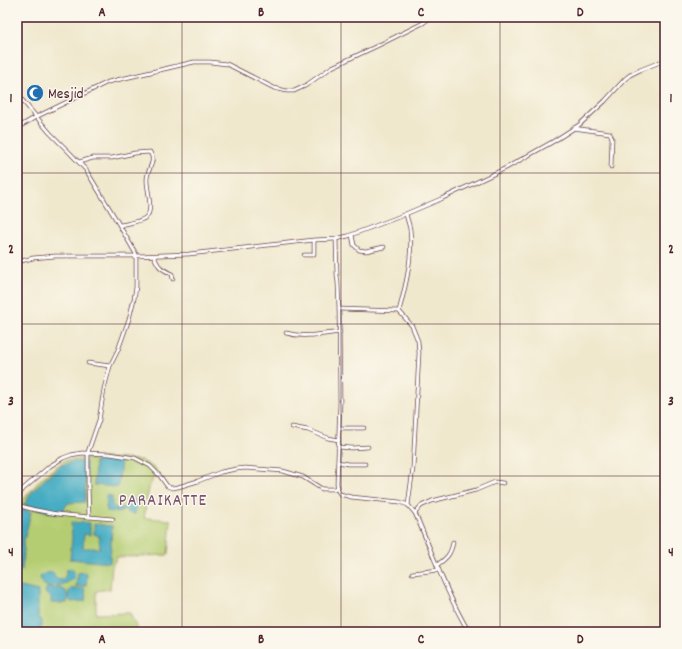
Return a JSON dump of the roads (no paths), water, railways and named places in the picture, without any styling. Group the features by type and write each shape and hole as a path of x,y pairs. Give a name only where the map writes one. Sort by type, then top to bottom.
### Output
{"street":[{"path":"17,128 36,117 108,82 201,61 227,64 274,88 287,91 294,90 305,86 332,67 423,23 432,17"},
{"path":"17,262 33,258 55,256 154,256 212,252 314,240 336,239 352,235 441,199 506,168 554,141 573,128 599,106 630,75 665,60"},
{"path":"17,94 50,133 86,170 120,225 136,256 136,287 134,299 129,319 118,350 110,366 104,389 99,420 88,452 89,517"},
{"path":"573,128 610,133 612,138 611,167"},
{"path":"79,162 93,158 112,158 135,153 150,152 152,161 147,176 150,212 147,217 143,219 120,225"},
{"path":"399,311 410,252 410,227 406,214"},
{"path":"352,235 354,244 359,250 366,251 384,248"},
{"path":"336,239 340,332 340,428 338,446 338,491 344,496 400,502 408,505 415,513 462,621 469,632"},
{"path":"304,256 314,254 314,240"},
{"path":"154,256 160,268 172,274 173,279"},
{"path":"339,310 399,311 412,326 418,341 419,353 413,468 408,505"},
{"path":"286,332 292,335 309,335 340,332"},
{"path":"88,363 110,366"},
{"path":"292,427 308,430 328,438 339,440"},
{"path":"340,428 364,428"},
{"path":"338,446 352,448 368,447"},
{"path":"17,499 22,490 57,461 71,455 88,452 135,458 150,466 167,486 172,488 198,481 221,472 241,468 283,471 303,477 322,489 334,489 338,487"},
{"path":"338,462 348,464 364,464"},
{"path":"415,513 421,506 432,501 476,490 496,482 503,483"},
{"path":"18,487 22,490"},
{"path":"17,505 34,511 47,513 113,519"},
{"path":"437,565 445,560 450,553 453,542"},
{"path":"412,573 439,570"}],"water":[{"path":"95,461 121,461 118,487 94,485"},
{"path":"72,462 86,462 85,502 68,503 62,512 56,514 24,505 32,492 46,478 62,465"},
{"path":"107,495 112,496 112,505 117,508 128,507 130,499 138,500 135,514 127,512 127,510 121,512 108,512 106,508"},
{"path":"22,509 31,512 23,545 22,570 17,572 17,524"},
{"path":"71,522 90,523 90,535 84,534 83,548 100,548 99,536 94,534 94,524 112,526 110,563 70,559 72,537"},
{"path":"70,568 73,570 74,579 64,584 47,587 41,580 40,577 49,573 53,573 58,580 63,579 66,575 66,570"},
{"path":"84,572 87,574 86,586 76,586 78,573"},
{"path":"17,586 38,591 38,618 41,619 41,632 17,632"},
{"path":"47,588 61,588 66,591 68,599 67,603 51,603 50,597 45,591"},
{"path":"84,588 86,594 85,601 71,602 68,596 69,591 71,589"}],"place":[{"name":"Mesjid","path":"35,93"}],"district":[{"name":"PARAIKATTE","path":"163,499"}]}
